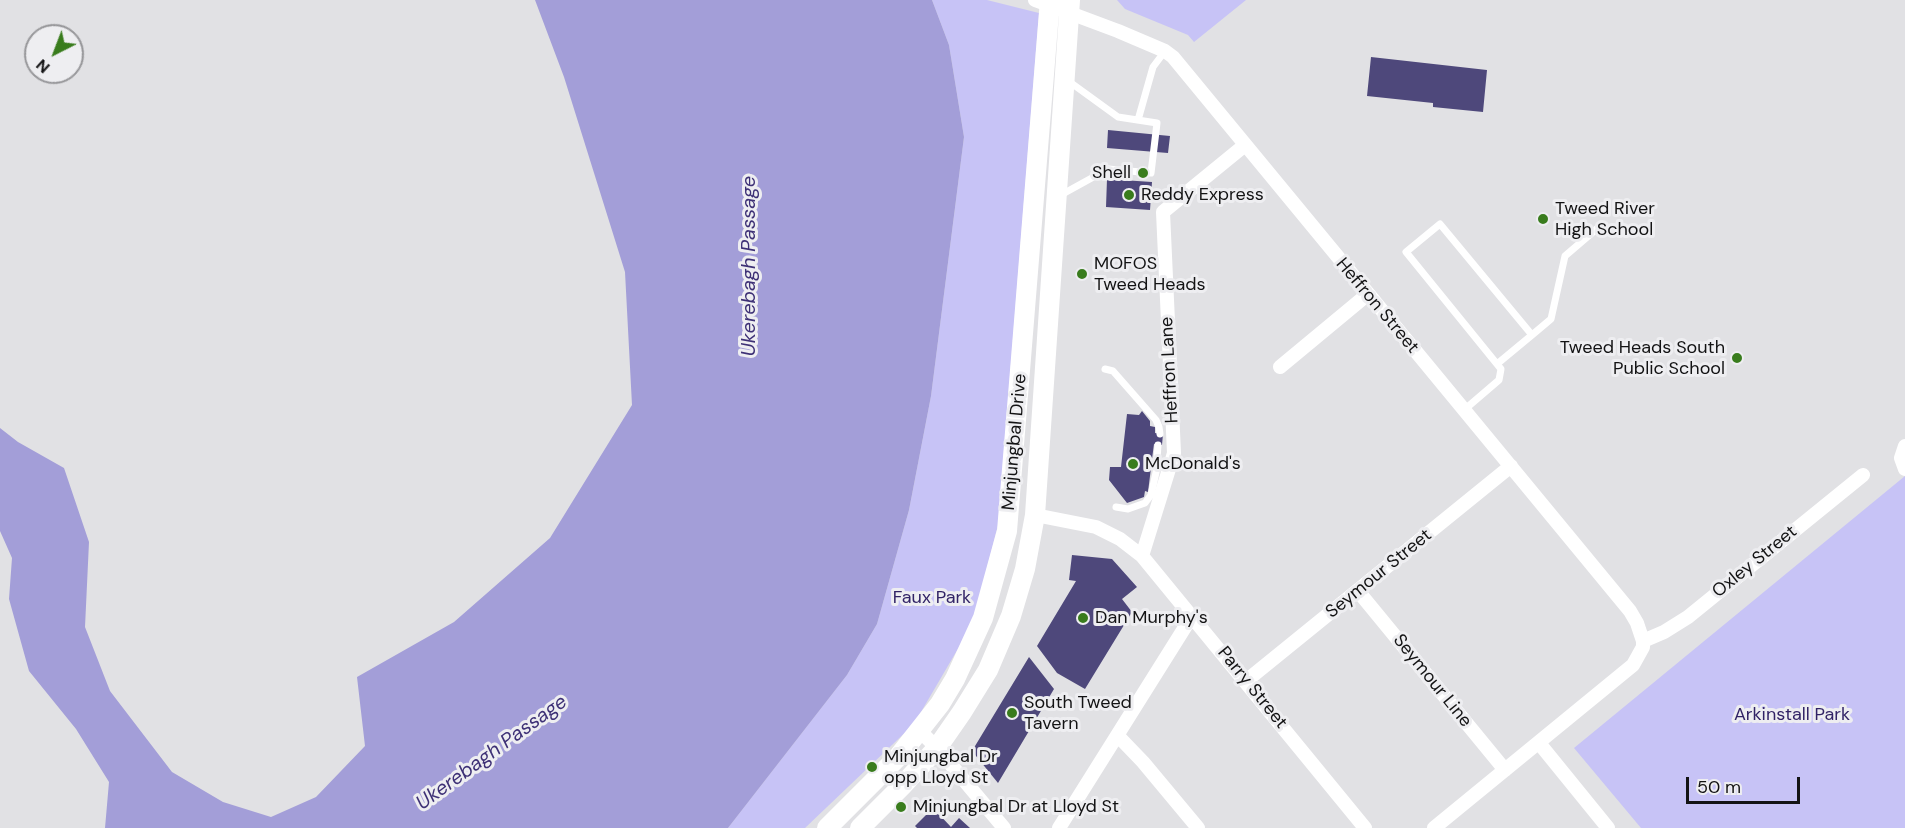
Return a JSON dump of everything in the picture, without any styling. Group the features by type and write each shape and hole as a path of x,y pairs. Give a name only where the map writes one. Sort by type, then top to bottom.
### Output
{"main road":[{"name":"Minjungbal Drive","path":"827,828 887,769 940,704 955,679 983,618 1008,531 1045,2"},
{"name":"Minjungbal Drive","path":"860,828 937,748 988,670 1007,627 1025,569 1035,515 1070,6"}],"street":[{"name":"Heffron Street","path":"1045,2 1070,6 1165,51 1181,67 1630,611 1643,641"},
{"name":"Heffron Lane","path":"1142,556 1174,453 1163,212 1245,146"},
{"path":"1280,367 1368,294"},
{"path":"1905,446 1901,458 1905,470"},
{"name":"Seymour Street","path":"1246,681 1511,466"},
{"name":"Oxley Street","path":"1643,641 1664,632 1688,617 1863,476"},
{"name":"Parry Street","path":"1035,515 1096,528 1120,539 1142,556 1365,828"},
{"name":"Seymour Line","path":"1358,591 1505,770"},
{"path":"1059,828 1192,616"},
{"path":"1434,828 1634,665 1641,652 1643,641"},
{"path":"920,731 1004,828"},
{"path":"1118,736 1143,762 1198,828"},
{"path":"1539,743 1608,828"}],"lane":[{"path":"1138,120 1153,67 1165,51"},
{"path":"1056,198 1108,168 1151,173 1157,123 1118,117 1065,79"},
{"path":"1464,410 1499,380 1501,369 1406,252 1440,224 1532,335"},
{"path":"1497,364 1551,319 1565,256 1600,226"},
{"path":"1105,369 1113,371 1156,420 1160,434"},
{"path":"1158,445 1158,459"},
{"path":"1116,507 1128,509 1144,503 1151,495 1156,468"}],"green space":[{"name":"Faux Park","path":"932,0 987,0 1039,13 998,525 973,623 914,724 805,828 728,828 847,675 877,624 909,510 931,396 964,137 949,45"},
{"path":"1117,0 1246,0 1194,42 1188,35 1125,9"},
{"name":"Arkinstall Park","path":"1905,476 1905,828 1641,828 1574,748"}],"water":[{"name":"Ukerebagh Passage","path":"535,0 932,0 949,45 964,137 931,396 909,510 877,624 847,675 728,828 105,828 109,782 76,729 29,671 9,599 12,558 0,531 0,428 18,442 64,468 89,542 85,627 110,691 172,772 223,802 271,817 316,797 365,746 357,677 454,622 550,538 632,405 625,272 564,77"}],"building":[{"path":"1371,57 1487,70 1483,112 1433,107 1433,103 1367,96"},
{"path":"1108,130 1170,136 1168,153 1107,148"},
{"name":"Reddy Express","path":"1107,179 1152,182 1150,210 1106,207"},
{"path":"1142,411 1150,421 1150,426 1155,427 1155,433 1163,434 1162,445 1154,444 1152,459 1162,460 1161,469 1151,468 1148,492 1145,491 1144,497 1127,503 1109,480 1110,467 1121,467 1127,414 1139,415"},
{"path":"1072,555 1112,559 1137,587 1122,599 1132,612 1085,689 1057,673 1037,646 1076,581 1069,580"},
{"path":"1029,657 1054,689 998,783 972,751"},
{"path":"933,808 951,827 959,818 970,828 917,828 915,826"}],"place":[{"name":"Shell","path":"1143,173"},
{"name":"Reddy Express","path":"1129,195"},
{"name":"Tweed River High School","path":"1543,219"},
{"name":"MOFOS Tweed Heads","path":"1082,274"},
{"name":"Tweed Heads South Public School","path":"1737,358"},
{"name":"McDonald's","path":"1133,464"},
{"name":"Dan Murphy's","path":"1083,618"},
{"name":"South Tweed Tavern","path":"1012,713"},
{"name":"Minjungbal Dr opp Lloyd St","path":"872,767"},
{"name":"Minjungbal Dr at Lloyd St","path":"901,807"}]}
